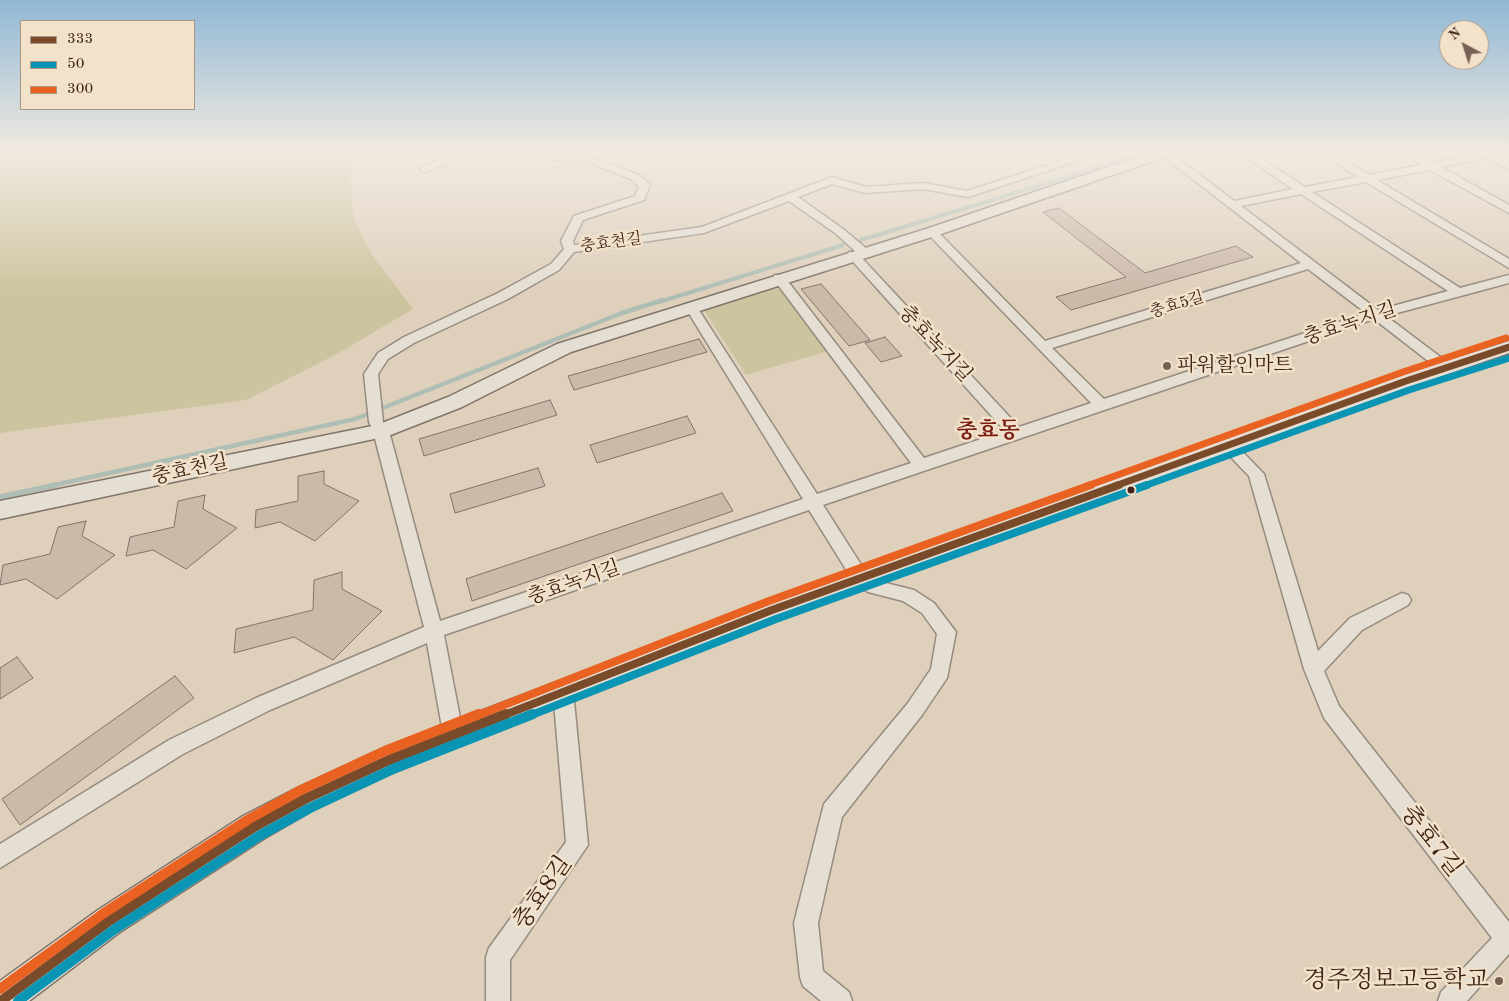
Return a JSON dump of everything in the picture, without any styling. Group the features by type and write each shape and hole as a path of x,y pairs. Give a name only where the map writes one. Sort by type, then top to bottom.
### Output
{"street":[{"path":"570,249 567,241 578,218 635,200"},
{"name":"충효천길","path":"381,431 376,422 371,374 383,356 409,340 503,296 555,267 570,249 704,230 784,200"},
{"path":"795,200 839,231 858,254"},
{"name":"충효천길","path":"0,510 381,431 455,402 564,348 779,278 932,232 1027,200"},
{"path":"1228,200 1446,368"},
{"path":"1234,204 1257,200"},
{"path":"1316,200 1456,291"},
{"path":"1402,200 1509,264"},
{"path":"1491,200 1509,210"},
{"path":"932,232 1102,405"},
{"name":"충효녹지길","path":"858,254 1016,433"},
{"name":"충효5길","path":"1042,346 1311,264"},
{"path":"779,278 921,466"},
{"name":"충효녹지길","path":"0,857 44,827 176,747 262,704 434,631 1016,433 1377,314 1456,291 1509,279"},
{"path":"690,307 860,578 874,587 908,595 928,608 947,632 940,672 916,709 832,812 806,923 812,977 840,1001"},
{"path":"1,1001 109,921 254,827 304,799 453,733 860,578 1446,368 1509,348"},
{"path":"381,431 434,631 453,733"},
{"name":"충효7길","path":"1228,446 1256,474 1314,669 1331,712 1508,940 1450,1001"},
{"path":"1314,669 1356,624 1402,600"},
{"name":"충효8길","path":"498,1001 498,957 577,845 563,691"}],"shaded area":[{"path":"0,200 352,200 353,217 372,255 413,309 337,354 246,400 0,433"},
{"path":"768,286 783,290 828,351 746,375 704,310 708,304"}],"building":[{"path":"1059,208 1145,273 1236,246 1253,257 1071,310 1056,297 1126,277 1043,212"},
{"path":"821,284 870,340 849,346 801,289"},
{"path":"885,337 902,356 881,362 865,343"},
{"path":"699,339 707,352 574,390 568,376"},
{"path":"550,400 557,415 424,456 419,439"},
{"path":"687,416 696,433 597,463 590,445"},
{"path":"538,468 545,486 455,513 450,494"},
{"path":"324,471 324,484 359,501 315,541 280,522 255,528 256,510 298,501 298,476"},
{"path":"722,493 733,511 472,601 466,579"},
{"path":"205,495 203,509 237,528 186,569 153,550 126,556 130,537 174,527 178,501"},
{"path":"86,521 82,536 115,555 57,599 26,579 0,585 3,565 50,554 58,527"},
{"path":"342,572 342,589 382,611 333,660 294,637 234,653 236,629 313,610 314,580"},
{"path":"17,657 33,678 0,699 0,668"},
{"path":"175,676 194,698 20,825 2,799"}],"waterway":[{"path":"861,240 993,200"},
{"path":"659,302 843,245"},
{"path":"50,486 355,419 622,313 663,300"},
{"path":"0,497 56,485"}],"transit line":[{"name":"300","path":"0,989 104,913 249,819 301,790 385,751 769,601 1403,372 1506,338"},
{"name":"333","path":"1,1001 109,921 254,827 305,799 389,760 772,610 1406,381 1509,347"},
{"name":"50","path":"18,1001 115,929 259,836 310,808 393,769 776,619 1409,390 1509,358"}],"place":[{"name":"파워할인마트","path":"1167,366"},
{"name":"경주정보고등학교","path":"1499,981"}],"district":[{"name":"충효동","path":"988,431"}]}
